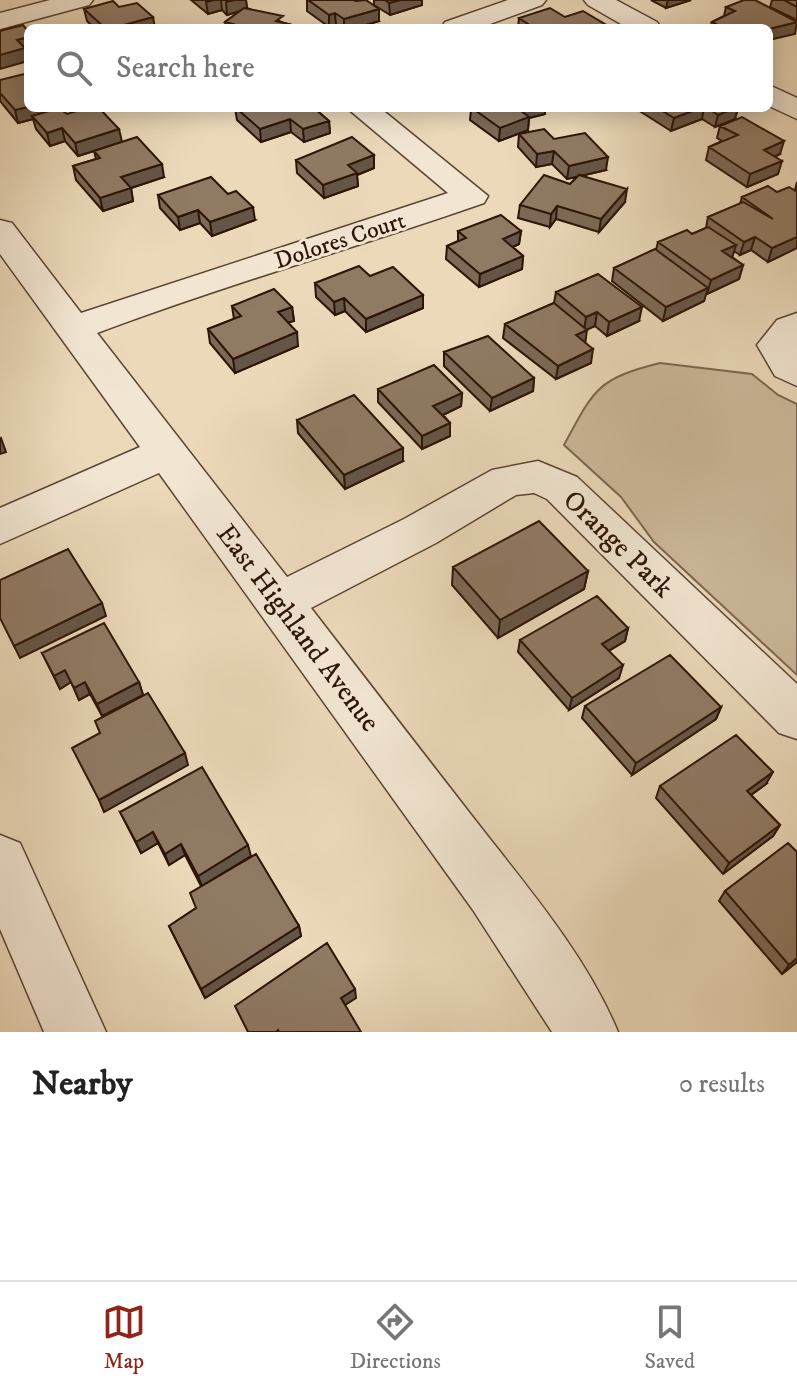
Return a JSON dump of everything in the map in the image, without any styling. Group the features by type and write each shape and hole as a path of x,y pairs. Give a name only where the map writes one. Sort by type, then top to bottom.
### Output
{"street":[{"path":"0,21 80,0"},
{"path":"465,24 533,0"},
{"path":"597,0 641,24"},
{"path":"773,82 797,73"},
{"path":"773,96 797,110"},
{"name":"Dolores Court","path":"73,329 205,282 384,228 472,196 367,112"},
{"name":"East Highland Avenue","path":"0,230 165,453 281,602 522,932 587,1032"},
{"path":"797,325 790,328 776,345 789,367 797,373"},
{"path":"0,527 165,453"},
{"name":"Orange Park","path":"281,602 420,531 507,481 538,477 562,488 797,717"},
{"path":"0,862 75,1032"}],"shaded area":[{"path":"660,363 752,374 778,395 797,404 797,675 654,542 621,497 564,445 599,389 622,375"}],"building":[{"path":"308,0 366,0 379,9 344,19 335,13 329,15"},
{"path":"744,0 755,0 797,22 773,28 773,24 712,22 735,11 726,7"},
{"path":"784,0 797,0 797,7"},
{"path":"113,1 119,7 137,3 153,17 128,24 101,24 84,9"},
{"path":"244,8 283,16 276,21 288,24 233,24 225,22"},
{"path":"550,8 565,17 583,11 605,24 528,24 519,18"},
{"path":"23,25 24,38 17,40 24,48 0,55 0,31"},
{"path":"24,74 24,108 15,110 0,93 0,80"},
{"path":"46,112 103,112 119,129 75,143 62,128 47,133 32,116"},
{"path":"241,112 319,112 329,121 303,129 290,119 260,129"},
{"path":"478,112 522,112 529,117 500,128"},
{"path":"664,112 690,112 674,118"},
{"path":"742,117 784,141 764,150 782,161 750,174 709,147 738,135 720,126"},
{"path":"544,129 554,139 585,133 608,157 569,166 554,151 537,154 519,134"},
{"path":"137,137 162,164 121,177 131,188 100,198 73,166 100,158 94,151"},
{"path":"352,137 374,155 348,165 357,173 323,185 296,160"},
{"path":"544,175 570,184 579,175 627,189 601,219 557,206 551,214 520,205"},
{"path":"211,177 228,194 236,191 253,207 210,222 198,210 178,217 158,195"},
{"path":"768,186 777,192 789,187 797,192 797,237 772,248 755,237 744,242 708,217 743,202 773,219 742,197"},
{"path":"501,215 521,231 503,239 523,256 480,274 447,246 466,238 458,231"},
{"path":"708,227 736,245 722,251 743,265 711,280 658,242 687,230 692,234"},
{"path":"655,249 708,288 666,307 614,268"},
{"path":"359,266 370,276 393,267 423,295 366,319 344,298 334,302 315,283"},
{"path":"598,274 642,307 609,322 597,312 586,317 556,292"},
{"path":"274,289 292,307 278,312 297,332 233,359 208,329 241,316 232,306"},
{"path":"554,303 587,330 576,335 593,349 558,366 505,324"},
{"path":"488,336 534,378 492,398 444,352"},
{"path":"434,365 462,393 433,406 450,423 422,436 378,389"},
{"path":"354,395 403,448 344,475 297,420"},
{"path":"539,521 588,571 500,620 453,567"},
{"path":"68,549 102,603 14,646 0,618 0,580"},
{"path":"597,596 628,628 602,644 623,665 572,698 520,640"},
{"path":"104,623 139,682 97,704 85,682 74,688 65,670 54,676 42,653"},
{"path":"670,655 721,707 636,763 585,706"},
{"path":"148,693 185,753 99,800 72,748 100,733 95,721"},
{"path":"736,735 773,772 747,791 780,825 729,863 660,786"},
{"path":"202,767 248,845 198,876 181,844 165,854 153,832 136,842 120,812"},
{"path":"788,843 797,852 797,958 789,965 725,891"},
{"path":"256,854 299,926 201,989 169,926 196,908 190,893"},
{"path":"327,943 355,989 341,998 361,1032 248,1032 235,1006"}]}
